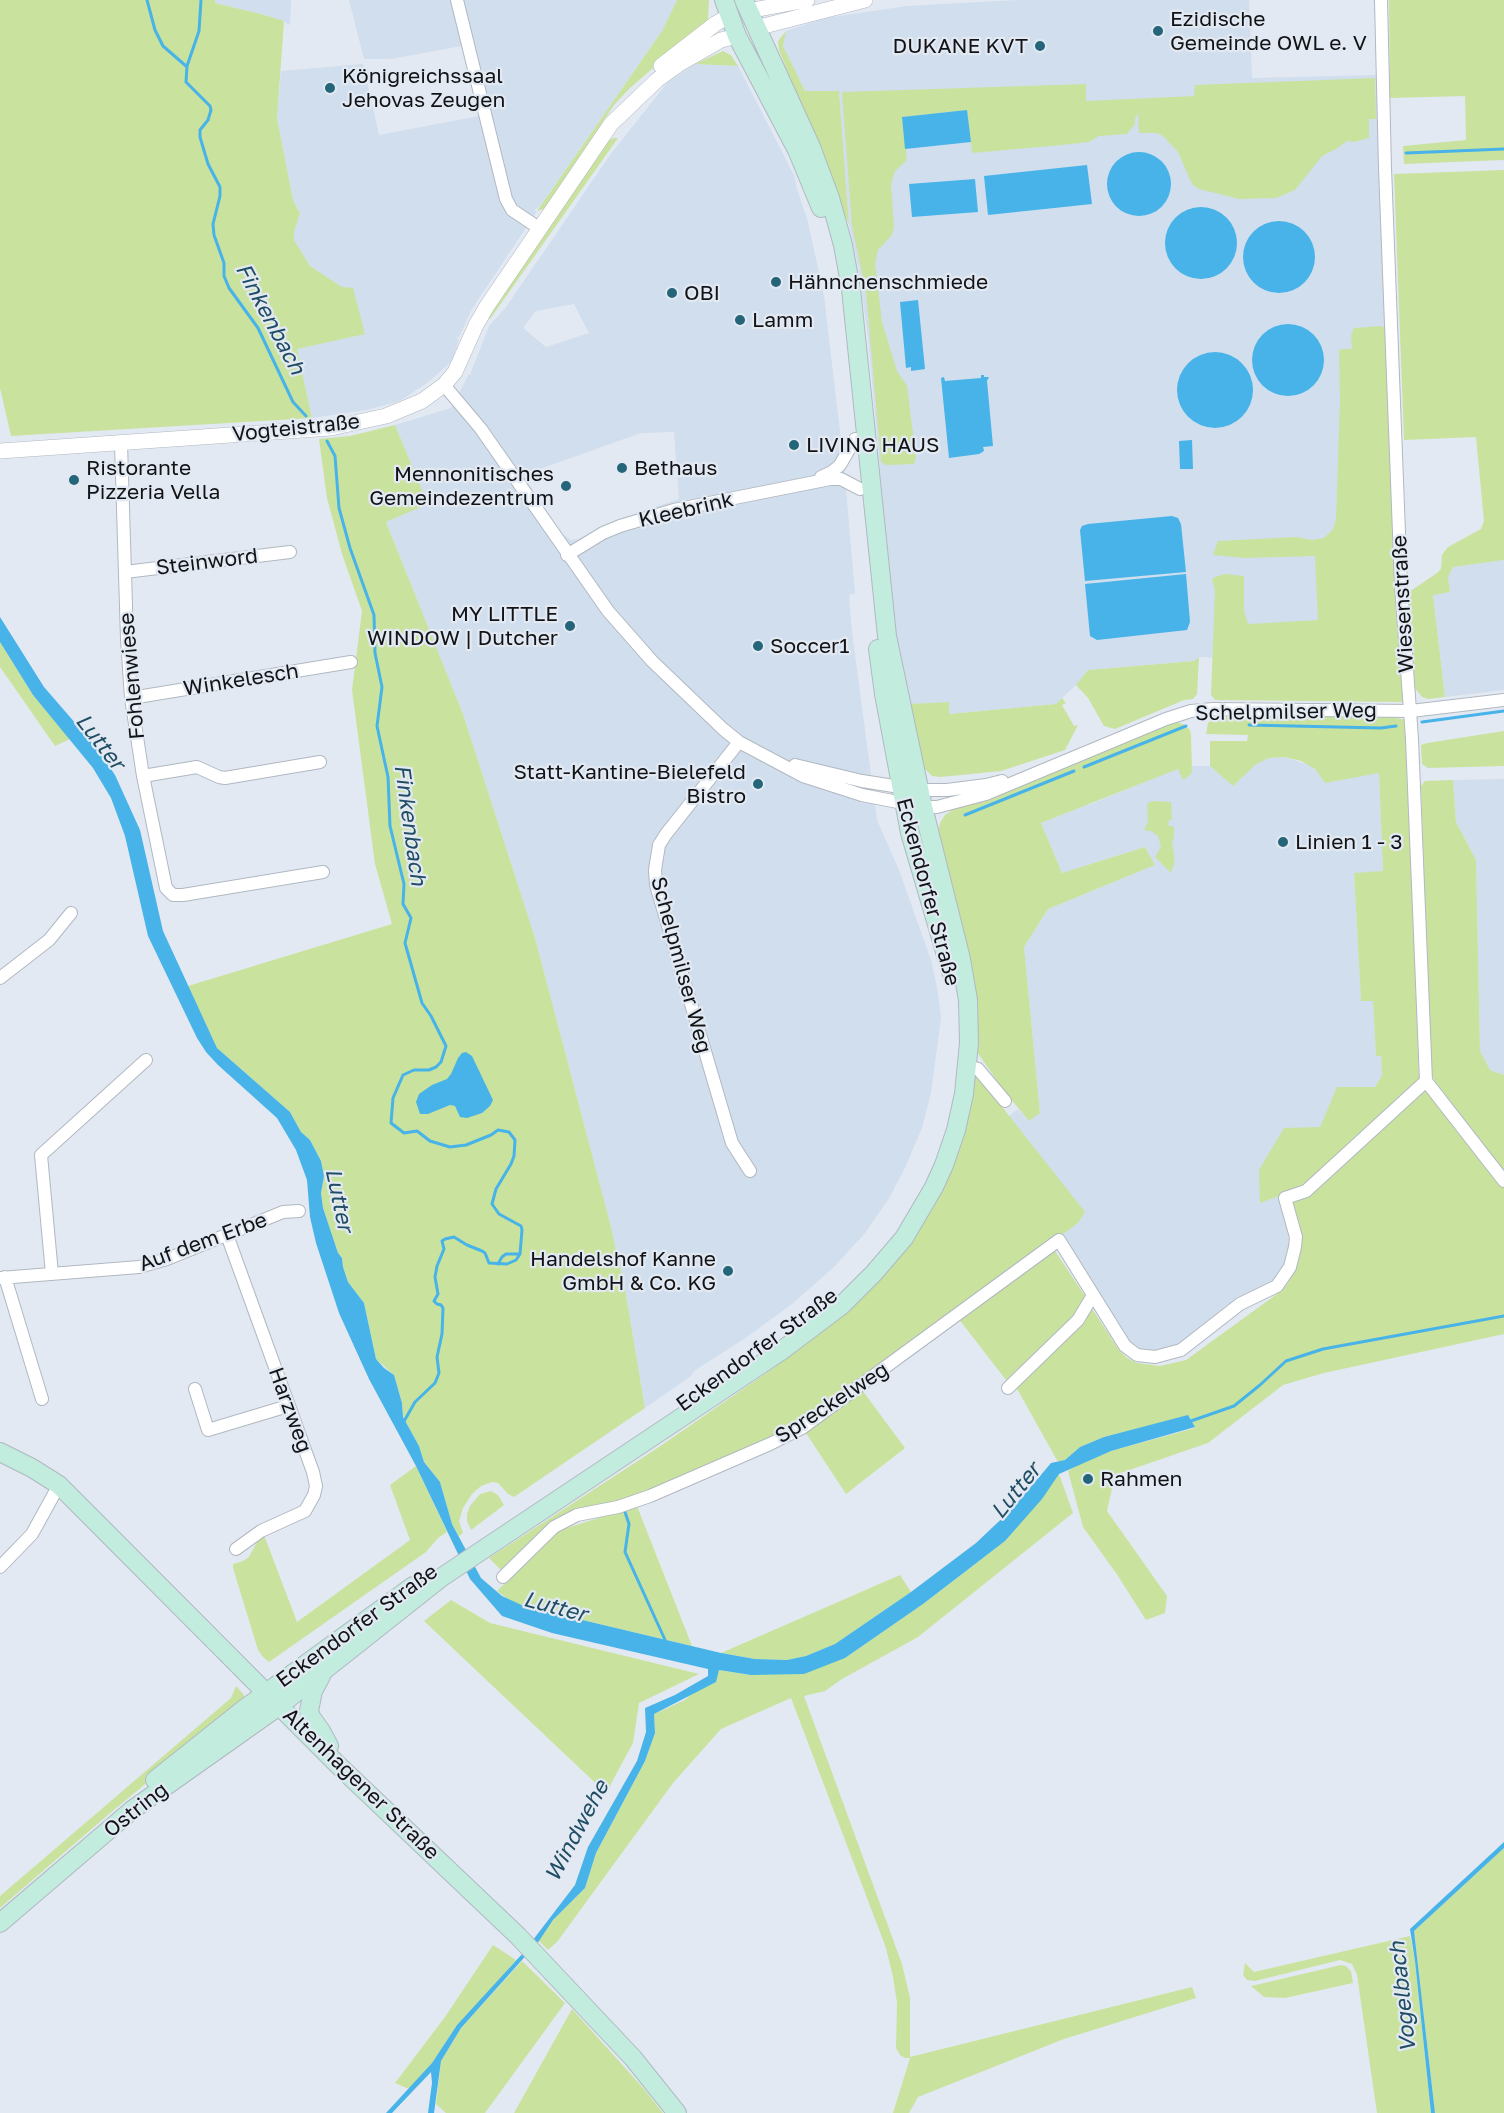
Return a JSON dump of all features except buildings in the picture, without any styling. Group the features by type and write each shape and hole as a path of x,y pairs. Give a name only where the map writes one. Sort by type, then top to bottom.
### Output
{"main road":[{"path":"726,8 746,5"},
{"name":"Eckendorfer Straße","path":"267,1692 484,1543 781,1351 842,1305 904,1238 934,1187 956,1130 968,1067 969,1022 965,982 921,798 887,636 852,300 843,245 830,198 811,147 746,5"},
{"name":"Eckendorfer Straße","path":"484,1543 775,1342 834,1297 866,1266 895,1232 924,1184 936,1156 952,1100 957,1069 956,994 949,960 931,908 910,833 876,637 841,287 832,246 818,201 797,150 737,36 726,8"},
{"path":"737,36 756,28"},
{"name":"Altenhagener Straße","path":"0,1452 59,1485 337,1764 519,1936 633,2058 677,2113"},
{"name":"Eckendorfer Straße","path":"279,1706 324,1671 439,1573"},
{"path":"324,1671 313,1691 309,1711 337,1764"},
{"name":"Ostring","path":"0,1921 44,1877 126,1804 267,1692"},
{"name":"Ostring","path":"0,1921 132,1810 279,1706"}],"street":[{"path":"457,0 509,207 539,228"},
{"path":"746,5 807,0"},
{"path":"756,28 865,0"},
{"name":"Wiesenstraße","path":"1381,0 1401,585 1411,711 1426,1081"},
{"name":"Vogteistraße","path":"0,451 348,426 386,416 411,406 444,386 455,372 487,306 624,104 647,78 715,24 726,8"},
{"name":"Vogteistraße","path":"617,117 657,80 679,64 721,40 737,36"},
{"name":"Schelpmilser Weg","path":"444,386 481,429 608,611 652,661 739,742 754,751 803,768 862,781 921,798 937,807 986,794 1166,719 1191,711 1225,709 1411,711 1504,700"},
{"name":"Kleebrink","path":"811,482 832,472 840,465 855,439"},
{"name":"Fohlenwiese","path":"121,443 131,698 143,776 166,888 173,895 183,896 323,872"},
{"name":"Kleebrink","path":"567,555 603,533 655,515 811,482 841,479 860,489"},
{"name":"Steinword","path":"125,572 290,552"},
{"name":"Winkelesch","path":"131,698 351,662"},
{"name":"Schelpmilser Weg","path":"739,742 666,834 659,845 655,870 656,885 732,1143 750,1171"},
{"path":"143,776 197,766 225,778 320,762"},
{"path":"0,978 49,940 71,913"},
{"path":"52,1274 41,1155 146,1060"},
{"path":"968,1067 978,1069 1005,1101"},
{"path":"1008,1388 1078,1320 1093,1295 1122,1343 1132,1352 1155,1357 1181,1350 1240,1304 1277,1286 1290,1268 1296,1237 1285,1198 1306,1191 1426,1081 1504,1181"},
{"name":"Auf dem Erbe","path":"2,1278 139,1267 167,1259 283,1212 299,1211"},
{"name":"Harzweg","path":"227,1235 316,1485 314,1495 305,1511 261,1531 236,1549"},
{"name":"Spreckelweg","path":"503,1577 554,1527 577,1515 618,1507 650,1496 802,1428 1059,1240 1093,1295"},
{"path":"2,1278 42,1399"},
{"path":"195,1389 208,1430 288,1406"},
{"path":"0,1567 32,1534 59,1485"}],"shaded area":[{"path":"215,0 291,0 290,24 261,14 215,3"},
{"path":"349,0 677,0 662,31 540,206 534,211 537,211 472,309 459,337 455,338 459,339 450,363 427,383 400,401 366,410 312,418 297,349 365,333 342,287 310,266 294,240 300,213 293,200 277,118 281,71 363,64 379,135 479,116 462,46 391,59 364,59"},
{"path":"1017,0 1249,0 1252,78 1378,75 1398,642 1225,658 1199,657 1194,661 1088,670 1056,704 949,714 949,703 909,704 895,635 868,337 858,266 849,225 839,91 805,91 784,51 783,40 786,31 825,18 907,6"},
{"path":"695,64 738,66 795,177 808,222 824,296 844,466 855,593 849,595 852,632 877,820 899,870 931,960 941,1018 931,1093 922,1128 888,1200 865,1233 835,1266 792,1304 744,1339 694,1371 691,1376 645,1408 625,1289 610,1223 535,938 463,714 386,522 428,504 395,425 451,408 470,375 489,326 506,307 610,155 667,83","holes":["574,304 589,333 546,347 523,328 536,311","674,432 679,499 614,521 578,539 571,540 558,531 523,475 641,433"]},
{"path":"1504,560 1504,690 1445,697 1433,594 1450,592 1448,577 1453,567"},
{"path":"1284,757 1309,765 1320,774 1325,783 1379,772 1383,872 1354,873 1361,1001 1373,1001 1376,1055 1381,1055 1382,1075 1375,1087 1337,1088 1320,1127 1260,1203 1280,1196 1288,1229 1289,1254 1285,1267 1277,1277 1236,1298 1176,1346 1153,1351 1142,1349 1127,1341 1060,1236 1009,1116 1018,1109 1029,1121 1040,1113 1024,947 1048,909 1155,865 1145,847 1062,873 1041,823 1179,768 1184,779 1192,772 1192,766 1210,766 1233,786 1256,763 1269,758"},
{"path":"1504,779 1504,1075 1490,1070 1480,1051 1476,860 1456,822 1453,780"}],"green space":[{"path":"0,0 215,0 215,3 284,21 277,118 293,200 300,213 294,240 310,266 342,287 353,288 365,334 297,349 312,418 11,436 0,388"},
{"path":"677,0 709,0 708,20 629,89 614,105 546,208 537,211 662,31"},
{"path":"1389,0 1504,0 1504,160 1404,164 1403,146 1466,140 1465,96 1390,98"},
{"path":"786,31 783,46 805,91 839,91 849,225 779,50 778,41"},
{"path":"723,51 731,55 738,66 695,64"},
{"path":"1375,78 1376,119 1369,119 1369,138 1354,142 1347,141 1322,156 1295,190 1276,198 1239,199 1199,189 1192,184 1178,152 1163,136 1157,133 1139,133 1138,113 1135,124 1127,134 1099,136 1089,142 972,153 967,110 902,117 907,160 895,171 891,184 894,227 892,235 878,250 875,264 882,322 897,371 907,386 916,457 914,464 886,465 881,462 866,292 852,226 842,92 1086,84 1086,101 1194,96 1195,85"},
{"path":"618,138 490,319 485,317 605,142"},
{"path":"1504,170 1504,560 1453,567 1448,577 1450,592 1433,595 1445,697 1428,699 1422,697 1414,687 1408,595 1441,569 1442,555 1448,547 1481,529 1484,521 1476,437 1404,440 1394,174"},
{"path":"1382,326 1387,330 1395,599 1403,702 1215,700 1211,695 1215,590 1212,579 1225,574 1244,576 1244,611 1248,624 1318,620 1315,556 1245,558 1213,555 1218,541 1296,537 1312,540 1324,538 1333,529 1336,519 1340,401 1339,351 1352,349 1351,335 1354,328"},
{"path":"395,425 428,504 386,522 463,714 535,938 610,1223 625,1289 645,1408 514,1497 498,1483 492,1482 481,1486 472,1494 463,1508 459,1521 463,1533 459,1536 452,1524 440,1482 424,1462 419,1446 403,1417 402,1403 394,1375 376,1359 364,1303 348,1282 342,1258 338,1253 323,1208 321,1193 324,1176 321,1161 310,1140 301,1132 290,1112 217,1048 188,986 392,924 375,864 352,690 362,611 342,554 327,498 319,439 350,436"},
{"path":"0,642 33,695 70,739 55,746 0,667"},
{"path":"1199,657 1197,694 1193,699 1184,700 1115,729 1104,726 1088,698 1076,685 1088,670 1194,661"},
{"path":"1062,698 1066,703 1062,705 1074,726 1078,725 1065,750 1001,771 941,777 932,776 923,767 909,704 949,702 949,714 1056,704"},
{"path":"1222,715 1392,717 1406,720 1419,1081 1299,1189 1260,1203 1259,1170 1284,1128 1320,1127 1337,1087 1375,1087 1382,1075 1381,1056 1376,1056 1373,1001 1361,1001 1354,873 1383,871 1379,773 1325,783 1315,769 1301,761 1284,757 1269,758 1256,764 1233,786 1210,766 1210,741 1247,741 1248,735 1206,734 1208,723"},
{"path":"1176,722 1190,730 1192,772 1189,776 1183,780 1178,769 1041,823 1062,873 1145,847 1155,865 1048,909 1024,947 1040,1113 1029,1121 1004,1091 975,1049 938,833 940,823 945,815 956,808 991,797"},
{"path":"1504,731 1504,766 1428,768 1422,764 1421,745"},
{"path":"1453,780 1456,822 1476,860 1480,1051 1490,1070 1504,1075 1504,1172 1434,1080 1431,1070 1421,786 1425,781"},
{"path":"1152,801 1171,802 1172,820 1169,820 1168,825 1174,827 1172,842 1175,860 1171,873 1155,857 1161,847 1158,836 1151,831 1144,830 1148,822 1147,804"},
{"path":"977,1075 1085,1212 1078,1223 819,1414 747,1453 617,1502 572,1511 502,1571 489,1558 656,1449 772,1369 820,1334 858,1300 962,1137"},
{"path":"1423,1091 1430,1092 1504,1186 1504,1334 1324,1373 1283,1385 1208,1443 1115,1475 1107,1511 1167,1596 1165,1613 1146,1620 1083,1527 1068,1471 1086,1460 1111,1451 1195,1428 1189,1416 1104,1437 1080,1447 1065,1460 1058,1462 1016,1387 1091,1307 1119,1350 1127,1358 1137,1363 1160,1366 1186,1360 1277,1294 1288,1283 1296,1266 1291,1201"},
{"path":"1053,1248 1087,1299 1081,1311 1006,1380 958,1318"},
{"path":"862,1390 905,1448 846,1494 804,1430"},
{"path":"416,1466 447,1532 438,1538 426,1552 269,1662 258,1650 233,1564 249,1557 257,1542 264,1535 297,1622 410,1540 390,1485"},
{"path":"1059,1474 1073,1513 918,1637 842,1679 825,1691 804,1696 902,1964 910,1998 910,2057 1192,1987 1196,1998 1064,2039 918,2097 909,2113 893,2113 910,2058 900,2055 896,2048 897,2003 886,1948 791,1698 721,1729 673,1783 557,1942 548,1950 539,1941 553,1920 585,1888 596,1853 645,1761 655,1733 654,1714 685,1700 718,1670 751,1675 845,1658 923,1604 1005,1541"},
{"path":"491,1491 498,1495 504,1505 471,1530 467,1521 470,1506 480,1494"},
{"path":"637,1506 692,1646 530,1609 512,1602 497,1591 557,1531"},
{"path":"900,1575 911,1592 835,1644 806,1656 787,1660 755,1659 721,1653"},
{"path":"451,1600 490,1623 699,1674 639,1703 633,1743 606,1793 424,1621"},
{"path":"236,1686 244,1695 243,1701 229,1715 0,1908 0,1896 231,1698"},
{"path":"1504,1848 1504,2113 1435,2113 1414,1931"},
{"path":"1410,1936 1415,1961 1431,2113 1377,2113 1357,1975 1352,1964 1340,1960 1255,1981 1247,1980 1243,1975 1245,1963 1254,1972"},
{"path":"493,1945 516,1960 457,2025 432,2063 409,2089 395,2083 445,2017"},
{"path":"522,1961 565,2003 485,2113 446,2113 436,2104 441,2061 461,2028"},
{"path":"1341,1965 1351,1971 1353,1983 1285,1998 1264,1997 1251,1986"},
{"path":"572,2009 644,2089 663,2113 514,2113"}],"water":[{"path":"967,110 971,142 905,149 902,117"},
{"path":"1133,152 1145,152 1162,161 1169,172 1171,184 1169,196 1162,207 1145,216 1133,216 1121,211 1112,202 1107,190 1107,178 1112,166 1121,157"},
{"path":"1087,165 1092,204 988,215 984,176"},
{"path":"975,179 978,212 912,217 909,184"},
{"path":"1201,207 1221,213 1231,223 1237,243 1231,263 1221,273 1201,279 1181,273 1171,263 1165,243 1171,223 1181,213"},
{"path":"1279,221 1299,227 1309,237 1315,257 1309,277 1299,287 1279,293 1259,287 1249,277 1243,257 1249,237 1259,227"},
{"path":"918,300 925,369 911,371 911,367 906,368 900,302"},
{"path":"1288,324 1308,330 1318,340 1324,360 1318,380 1308,390 1288,396 1268,390 1258,380 1252,360 1258,340 1268,330"},
{"path":"1215,352 1229,355 1242,363 1250,376 1253,390 1250,404 1242,417 1229,425 1215,428 1201,425 1188,417 1180,404 1177,390 1180,376 1188,363 1201,355"},
{"path":"981,375 989,377 987,381 993,446 983,447 984,451 979,454 949,458 941,378 944,377 945,381 981,378"},
{"path":"1192,440 1193,469 1180,469 1179,441"},
{"path":"1172,516 1178,518 1181,524 1186,572 1085,581 1080,530 1082,526"},
{"path":"1186,574 1190,622 1187,630 1097,640 1090,636 1085,584"},
{"path":"0,617 44,687 96,747 115,775 140,830 163,931 217,1048 290,1112 301,1132 310,1140 321,1161 324,1176 321,1193 323,1208 338,1253 342,1258 348,1282 364,1303 376,1359 394,1375 402,1403 403,1417 419,1446 424,1462 440,1482 452,1524 481,1578 502,1596 530,1609 721,1653 755,1659 787,1660 806,1656 835,1644 911,1592 976,1543 1013,1508 1051,1463 1065,1460 1080,1447 1104,1437 1188,1415 1195,1427 1111,1451 1059,1474 1042,1499 1005,1541 923,1604 845,1658 804,1674 751,1675 719,1670 716,1682 654,1714 655,1733 645,1761 596,1853 585,1888 553,1920 539,1941 461,2028 441,2061 434,2113 428,2113 432,2083 431,2072 392,2113 386,2113 432,2063 457,2025 523,1953 575,1885 588,1847 637,1761 646,1732 645,1708 675,1695 708,1676 708,1669 552,1633 502,1616 470,1579 416,1466 369,1379 339,1313 316,1243 310,1217 307,1180 296,1150 277,1118 218,1065 197,1038 148,936 125,836 111,798 93,768 33,695 0,642"},
{"path":"466,1052 472,1056 493,1100 490,1106 482,1113 467,1118 460,1117 455,1106 450,1105 428,1114 420,1114 416,1102 419,1094 447,1079 458,1058"},
{"path":"1504,1842 1504,1848 1414,1931 1435,2113 1431,2113 1410,1929"}],"waterway":[{"path":"147,0 155,30 163,46 186,66"},
{"name":"Finkenbach","path":"201,0 199,31 187,66 186,82 210,106 211,110 208,120 200,130 200,137 208,164 220,187 213,224 214,235 224,263 224,276 229,288 258,328 293,402 306,416"},
{"path":"1406,153 1504,149"},
{"name":"Finkenbach","path":"327,441 335,456 339,508 350,548 374,615 375,653 382,687 377,726 388,777 390,826 404,884 403,904 411,918 405,943 422,1003 446,1046 441,1062 436,1067 429,1070 414,1070 403,1075 393,1098 391,1123 404,1133 417,1131 430,1141 450,1147 466,1145 498,1130 509,1132 515,1140 514,1156 496,1189 492,1204 499,1214 521,1226 522,1230 520,1254 516,1260 507,1264 489,1263 485,1253 454,1237 442,1241 444,1249 437,1266 435,1277 438,1294 434,1301 443,1308 442,1334 437,1357 439,1373 435,1383 415,1402 403,1423"},
{"path":"1422,722 1504,711"},
{"path":"1249,725 1381,728 1396,726"},
{"path":"1084,767 1186,726"},
{"path":"965,815 1074,771"},
{"name":"Finkenbach","path":"498,1264 506,1254 520,1254"},
{"name":"Lutter","path":"1188,1422 1234,1406 1286,1361 1323,1349 1504,1316"},
{"path":"625,1512 629,1524 625,1552 666,1642"}],"place":[{"name":"Ezidische Gemeinde OWL e. V","path":"1158,31"},
{"name":"DUKANE KVT","path":"1040,46"},
{"name":"Königreichssaal Jehovas Zeugen","path":"330,88"},
{"name":"Hähnchenschmiede","path":"776,282"},
{"name":"OBI","path":"672,293"},
{"name":"Lamm","path":"740,320"},
{"name":"LIVING HAUS","path":"794,445"},
{"name":"Bethaus","path":"622,468"},
{"name":"Ristorante Pizzeria Vella","path":"74,480"},
{"name":"Mennonitisches Gemeindezentrum","path":"566,486"},
{"name":"MY LITTLE WINDOW | Dutcher","path":"570,626"},
{"name":"Soccer1","path":"758,646"},
{"name":"Statt-Kantine-Bielefeld Bistro","path":"758,784"},
{"name":"Linien 1 - 3","path":"1283,842"},
{"name":"Handelshof Kanne GmbH & Co. KG","path":"728,1271"},
{"name":"Rahmen","path":"1088,1479"}],"water label":[{"name":"Windwehe","path":"577,1831"},
{"name":"Vogelbach","path":"1403,1997"}]}
